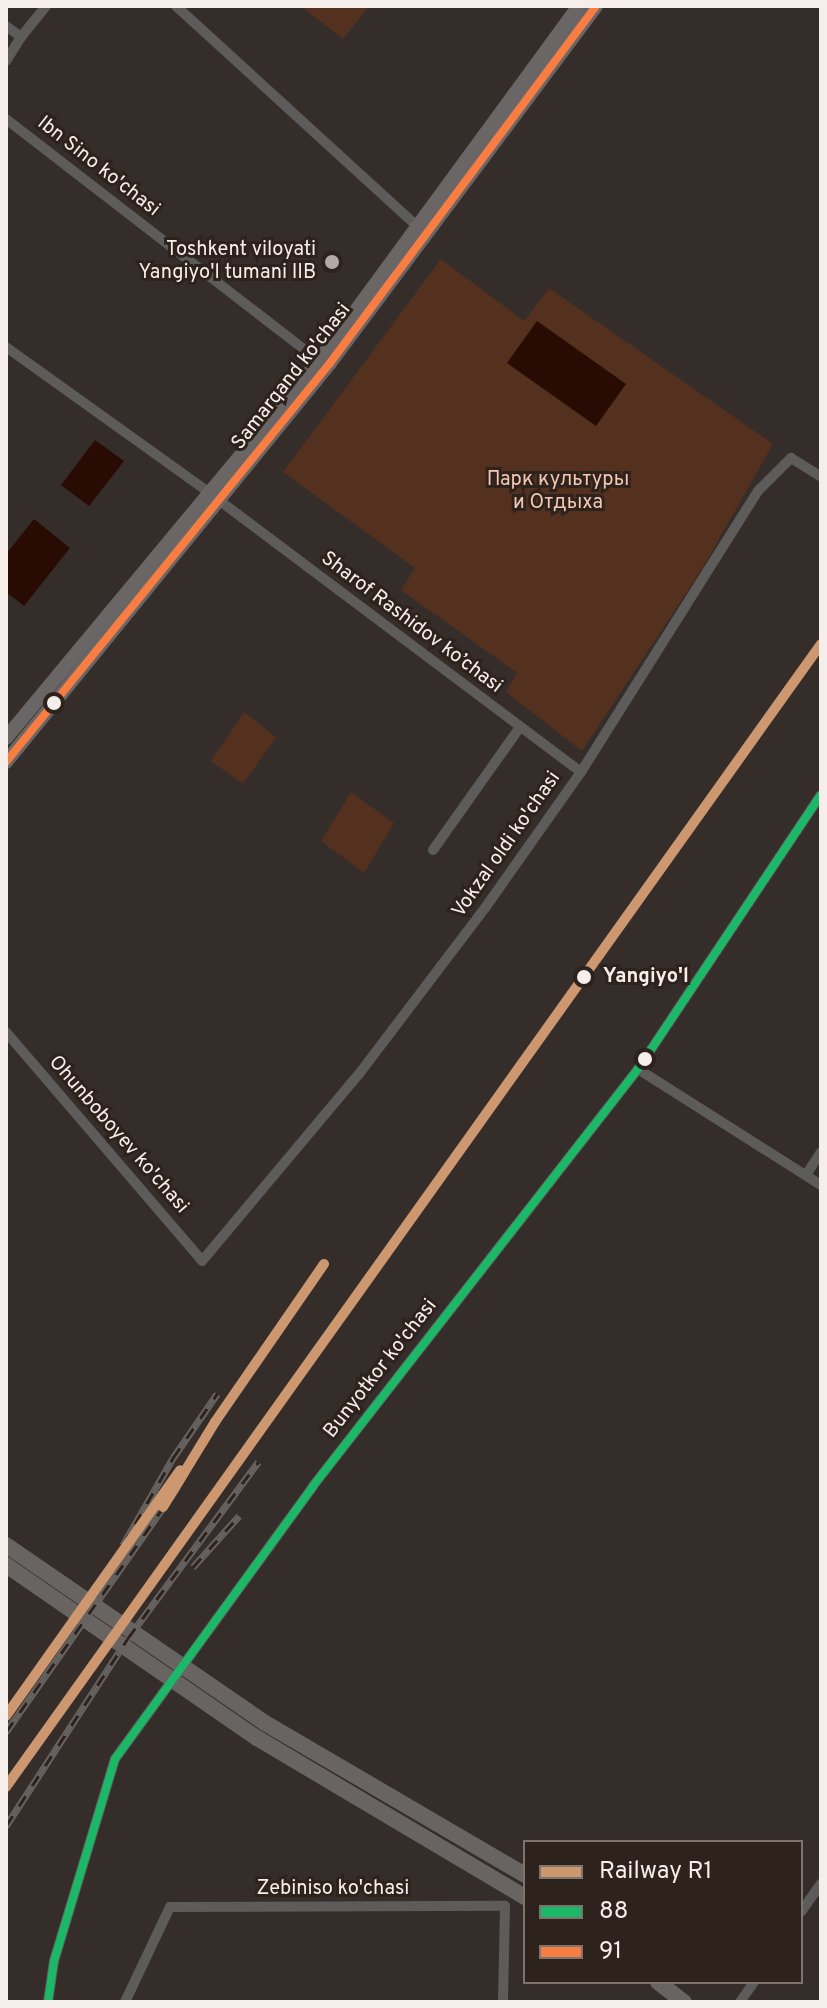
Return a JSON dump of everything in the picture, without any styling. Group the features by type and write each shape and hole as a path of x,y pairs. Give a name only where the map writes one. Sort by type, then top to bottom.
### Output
{"main road":[{"name":"Samarqand ko'chasi","path":"6,738 215,498 319,361 423,232 579,6"},
{"name":"Samarqand ko'chasi","path":"6,762 423,232 596,6"},
{"path":"6,1545 265,1723 523,1874"},
{"path":"6,1565 257,1738 523,1896"},
{"path":"661,1984 684,2002"},
{"path":"677,1984 694,2002"}],"street":[{"path":"6,61 46,6"},
{"path":"176,6 423,232"},
{"path":"6,26 21,37"},
{"name":"Ibn Sino ko'chasi","path":"6,119 319,361"},
{"name":"Sharof Rashidov ko’chasi","path":"6,347 215,498 581,772"},
{"name":"Vokzal oldi ko'chasi","path":"202,1261 359,1074 581,772 758,491 791,458 821,477"},
{"path":"433,850 520,727"},
{"name":"Bunyotkor ko'chasi","path":"48,2002 54,1961 115,1759 313,1486 638,1069 821,795"},
{"name":"Ohunboboyev ko'chasi","path":"6,1032 202,1261"},
{"path":"638,1069 821,1185"},
{"path":"806,1175 821,1152"},
{"path":"803,1909 821,1883"},
{"name":"Zebiniso ko'chasi","path":"125,2002 170,1907 505,1906 503,2002"},
{"path":"740,2002 753,1984"}],"green space":[{"path":"301,6 369,6 343,39"},
{"name":"Парк культуры и Отдыха","path":"441,259 524,321 549,288 773,444 702,569 582,751 506,692 517,673 401,590 415,568 283,472"},
{"path":"244,712 276,737 243,784 211,761"},
{"path":"351,792 394,823 364,873 321,841"}],"shaded area":[{"path":"537,321 626,384 596,426 507,363"},
{"path":"95,440 124,461 89,506 61,485"},
{"path":"34,519 70,548 24,606 6,592 6,554"}],"railway":[{"path":"6,1787 821,644"},
{"path":"6,1732 176,1489 215,1422 324,1264"},
{"path":"123,1545 173,1458 217,1394"},
{"path":"6,1826 128,1638 258,1462"},
{"path":"193,1567 239,1516"}],"rail line":[{"name":"R1","path":"6,1787 821,644"},
{"name":"R1","path":"163,1507 215,1422 324,1264"},
{"name":"R1","path":"6,1716 180,1470"}],"transit line":[{"name":"91","path":"6,762 330,363 596,6"},
{"name":"88","path":"48,2002 54,1961 115,1759 313,1486 638,1069 821,795"}],"place":[{"name":"Toshkent viloyati Yangiyo'l tumani IIB","path":"332,262"},
{"name":"Yangiyo'l","path":"584,977"}]}
